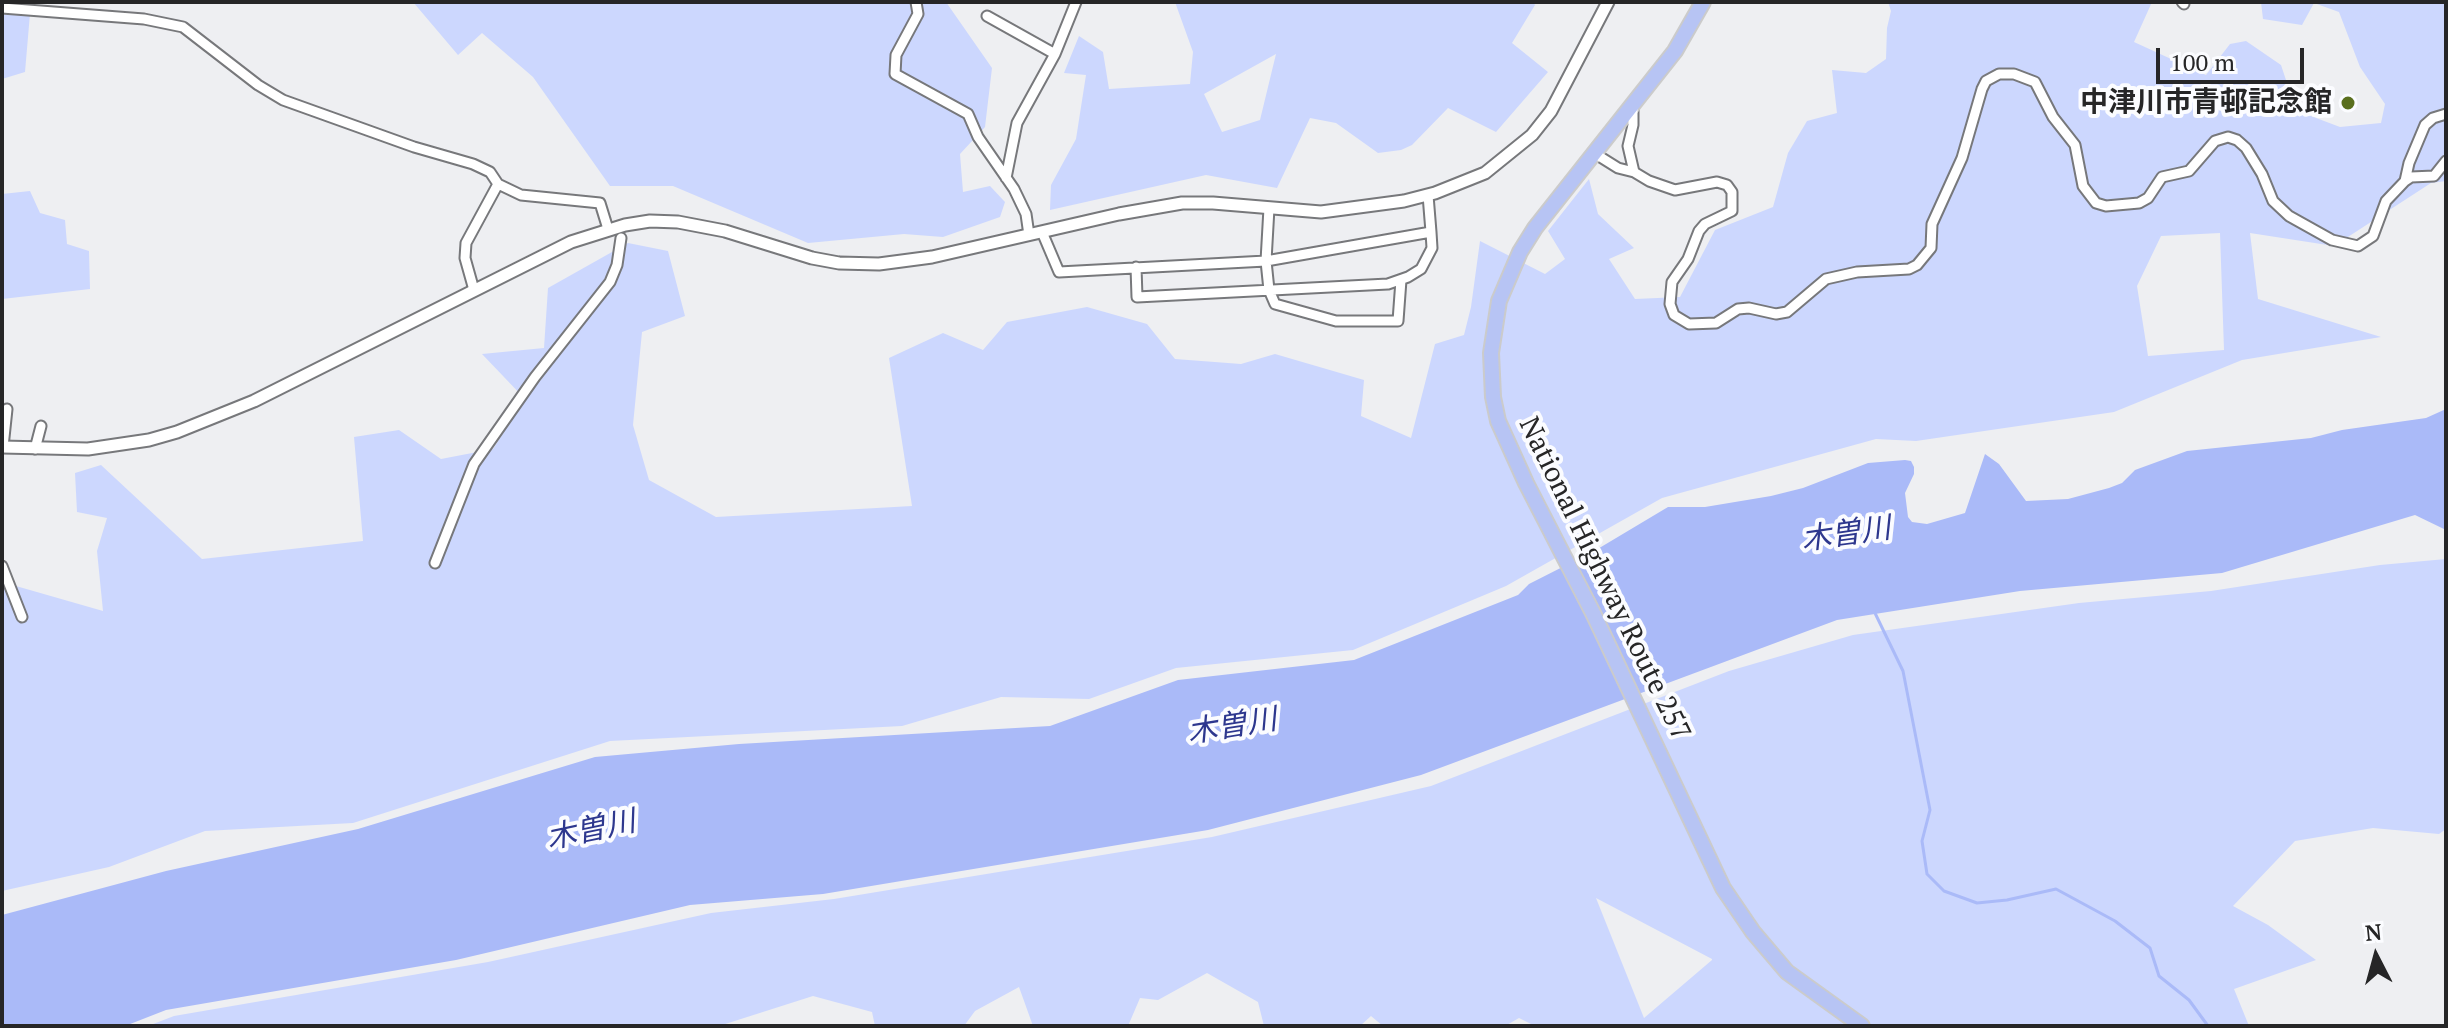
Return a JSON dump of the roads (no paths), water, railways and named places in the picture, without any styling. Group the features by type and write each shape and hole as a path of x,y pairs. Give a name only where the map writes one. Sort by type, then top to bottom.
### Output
{"highway":[{"name":"National Highway Route 257","path":"1703,2 1675,51 1535,228 1520,252 1499,301 1491,353 1493,397 1498,421 1526,483 1594,615 1723,888 1753,932 1787,972 1862,1026"}],"street":[{"path":"916,2 918,14 902,39 896,55 895,74 968,114 978,137 1026,214 1029,235"},
{"path":"1006,178 1017,123 1055,54 1076,2"},
{"path":"7,409 3,447 88,449 149,440 177,432 254,401 571,242 608,229 650,221 678,222 725,231 812,258 859,265 908,262 1182,203 1342,211 1428,195 1485,173 1532,135 1551,111 1608,2"},
{"path":"2,8 144,19 183,27 258,85 283,100 414,147 473,164 490,172 498,184 521,195 600,203 608,229"},
{"path":"987,16 1055,54"},
{"path":"1594,153 1618,168 1675,190 1717,182 1727,185 1732,192 1732,211 1705,224 1699,231 1688,259 1672,282 1670,304 1674,315 1689,324 1716,323 1738,309 1749,308 1776,314 1787,312 1826,279 1857,272 1909,269 1917,265 1931,248 1932,224 1962,158 1982,89 1986,81 1999,74 2014,74 2035,82 2053,117 2075,145 2083,186 2096,203 2106,206 2139,203 2148,198 2162,177 2189,171 2215,141 2228,137 2246,148 2262,174 2273,201 2289,216 2332,240 2358,246 2373,236 2386,201 2405,181 2411,177 2434,176 2446,161"},
{"path":"1633,104 1628,146 1634,172"},
{"path":"2405,181 2425,125 2438,115 2446,114"},
{"path":"474,290 465,258 466,243 498,184"},
{"path":"1136,267 1137,297 1388,284 1421,269 1432,248 1428,195"},
{"path":"1269,208 1266,261 1269,290 1275,304 1336,321 1398,321 1401,280"},
{"path":"1042,232 1059,272 1266,261 1431,232"},
{"path":"435,563 474,464 535,377 610,282 617,265 621,238"},
{"path":"35,449 41,426"},
{"path":"2,566 22,617"}],"water":[{"name":"木曽川","path":"2446,409 2446,530 2415,515 2222,573 2020,591 1837,620 1421,775 1208,830 823,894 690,905 456,960 166,1010 125,1026 2,1026 2,915 166,871 358,829 595,757 739,744 1050,726 1178,680 1354,660 1518,595 1529,584 1596,550 1668,507 1705,507 1771,496 1803,488 1868,463 1911,461 1914,474 1905,493 1908,517 1912,522 1927,524 1965,513 1985,454 1999,464 2026,501 2068,499 2122,483 2135,470 2187,451 2311,438 2342,430 2426,418"}],"waterway":[{"path":"1874,611 1903,671 1930,810 1922,841 1927,874 1944,891 1977,903 2056,889 2115,921 2150,948 2159,976 2189,1000 2208,1026"}],"place":[{"name":"中津川市青邨記念館","path":"2348,103"}]}
